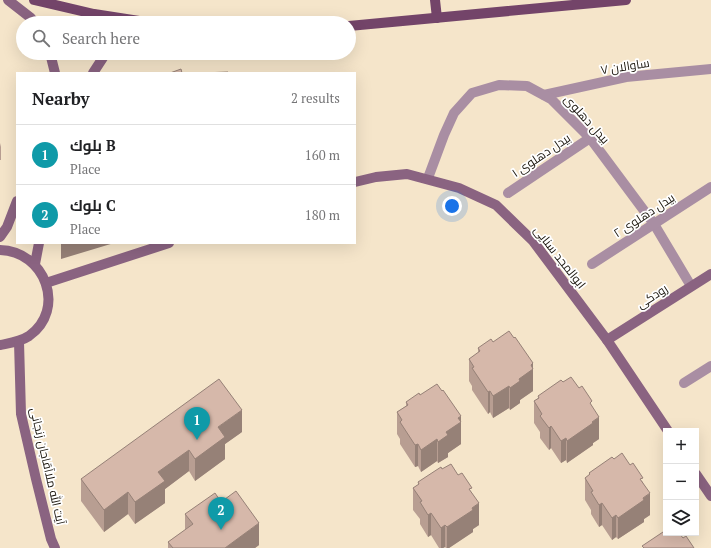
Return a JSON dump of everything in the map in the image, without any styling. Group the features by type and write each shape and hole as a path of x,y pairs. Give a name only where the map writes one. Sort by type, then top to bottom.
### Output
{"main road":[{"path":"8,0 28,16"},
{"path":"34,0 107,16"},
{"path":"435,0 437,18"},
{"path":"356,25 626,0"},
{"path":"52,60 55,72"},
{"path":"94,72 101,60"},
{"name":"ابوالمجد سنایی","path":"356,182 376,177 407,174 428,178 459,188 496,205 533,241 607,340 666,428"},
{"path":"0,237 7,227 16,204"},
{"path":"35,264 39,244"},
{"path":"46,283 166,244"},
{"path":"0,250 14,252 35,264 42,273 48,294 48,306 44,317 34,332 19,342 0,345"},
{"name":"رودکی","path":"607,340 711,274"},
{"name":"آیت الله ملاآقاجان زنجانی","path":"19,342 21,414 51,539 55,548"},
{"path":"699,478 711,496"}],"street":[{"name":"ساوالان ۷","path":"544,95 626,77 711,69"},
{"name":"بیدل دهلوی","path":"428,178 454,113 472,93 499,85 527,86 551,99 590,138 654,224 692,286"},
{"name":"بیدل دهلوی ۱","path":"508,193 590,138"},
{"name":"بیدل دهلوی ۲","path":"592,264 711,187"},
{"path":"684,383 711,366"}],"building":[{"path":"181,69 182,72 173,72"},
{"path":"509,331 533,363 531,365 533,369 519,379 520,381 510,388 509,386 493,396 490,391 488,392 472,368 474,367 469,359 480,351 478,348 491,339 493,342"},
{"path":"571,377 579,388 582,386 592,401 590,403 599,417 567,441 566,438 561,441 551,426 549,428 540,416 542,414 534,401 539,398 538,396 561,380 563,382"},
{"path":"219,379 242,410 218,427 225,437 195,459 189,450 158,472 165,481 135,502 128,492 104,510 81,479"},
{"path":"437,384 461,416 458,418 461,422 446,432 448,435 438,442 437,439 421,450 418,444 415,445 400,422 402,420 397,412 408,405 406,402 419,393 420,395"},
{"path":"622,453 630,465 633,463 643,478 640,479 650,493 643,498 644,500 618,518 616,515 612,518 602,503 599,505 585,478 590,474 589,473 612,457 614,459"},
{"path":"451,464 458,475 462,473 472,488 469,489 479,503 472,508 473,510 447,527 445,525 441,528 431,513 428,515 420,502 422,501 413,488 419,484 418,482 441,467 442,469"},
{"path":"236,491 259,523 225,548 173,548 168,542 193,524 185,514 215,493 221,502"},
{"path":"663,532 663,536 681,536 683,538 686,536 694,548 644,548 642,546"}],"place":[{"name":"بلوك B","path":"197,440"},
{"name":"بلوك C","path":"221,530"}]}
